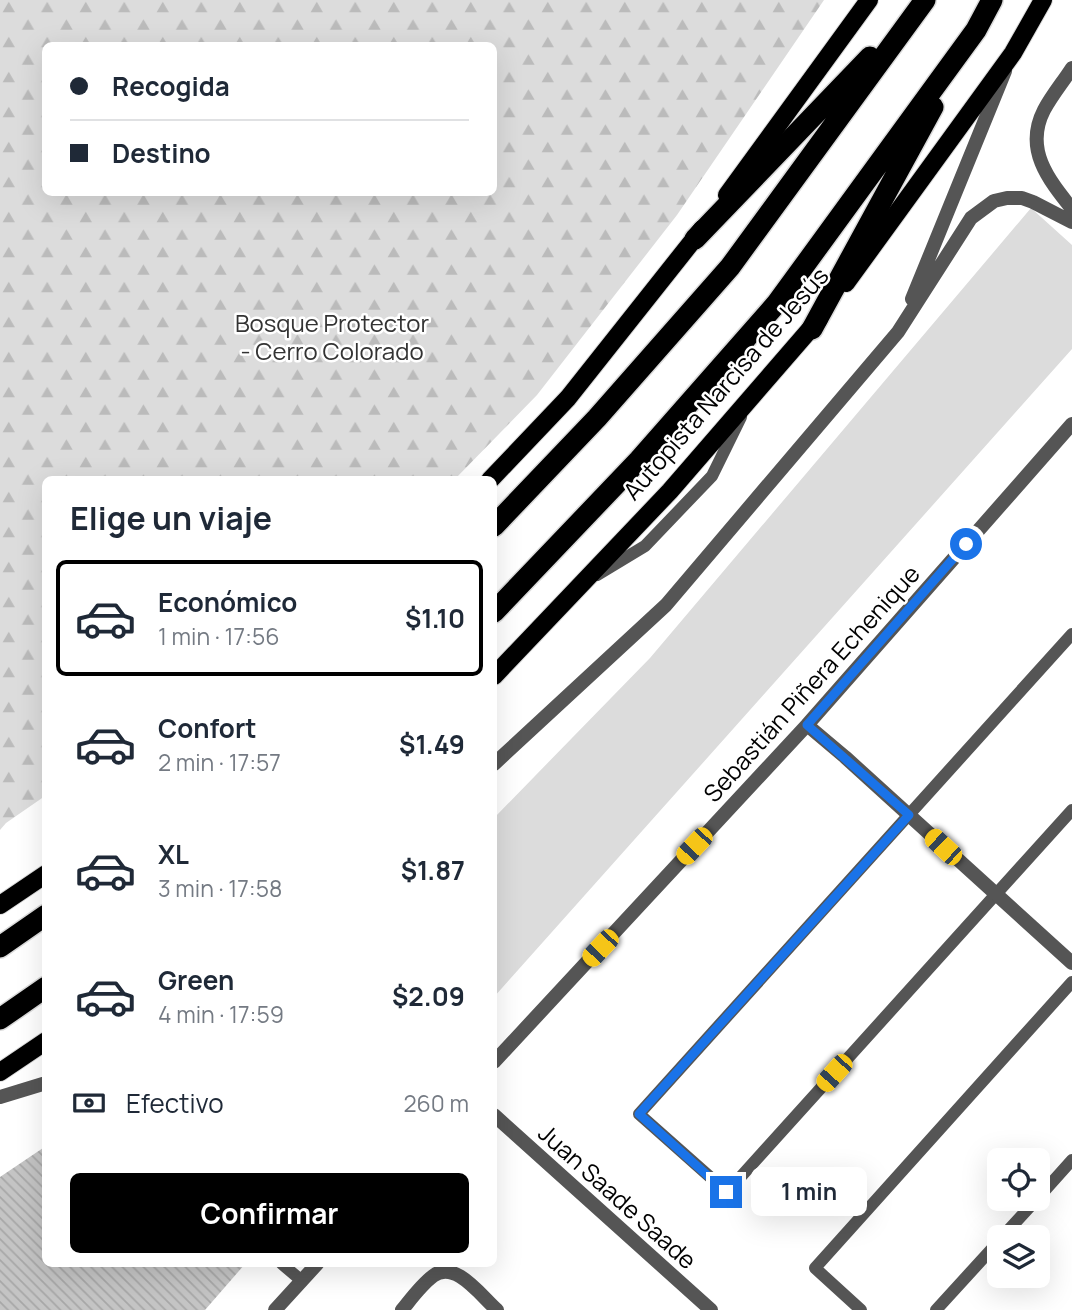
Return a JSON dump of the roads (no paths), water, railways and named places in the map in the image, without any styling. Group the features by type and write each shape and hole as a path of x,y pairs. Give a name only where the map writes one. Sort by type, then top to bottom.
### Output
{"highway":[{"path":"695,239 925,0"},
{"path":"497,523 597,418 730,267 925,0"},
{"name":"Autopista Narcisa de Jesús","path":"497,609 639,460 777,303 975,30 992,0"},
{"path":"812,329 975,30"},
{"path":"0,947 42,918"},
{"path":"0,1019 42,990"}],"main road":[{"path":"495,476 568,398 695,239 869,0"},
{"name":"Autopista Narcisa de Jesús","path":"497,673 670,491 812,329 1013,53 1043,0"},
{"path":"0,905 42,877"},
{"path":"0,1072 42,1044"}],"street":[{"path":"898,332 1013,53"},
{"path":"1072,68 1045,109 1039,124 1037,141 1043,168 1072,209"},
{"path":"497,761 666,605 898,332 971,218 994,201 1022,198 1072,222"},
{"name":"Sebastián Piñera Echenique","path":"497,1059 807,725 1072,424"},
{"path":"807,725 1072,963"},
{"path":"0,1097 42,1084"},
{"name":"Juan Saade Saade","path":"497,1118 711,1310"},
{"path":"275,1310 314,1267"},
{"path":"402,1310 433,1276 452,1271 460,1275 496,1310"}],"lane":[{"path":"1072,634 639,1114 726,1192 1072,810"},
{"path":"861,1310 815,1268 1072,982"},
{"path":"1050,1184 1072,1160"},
{"path":"1013,1225 1026,1211"},
{"path":"936,1310 987,1254"},
{"path":"286,1267 302,1280"}],"park label":[{"name":"Bosque Protector - Cerro Colorado","path":"332,336"}]}
